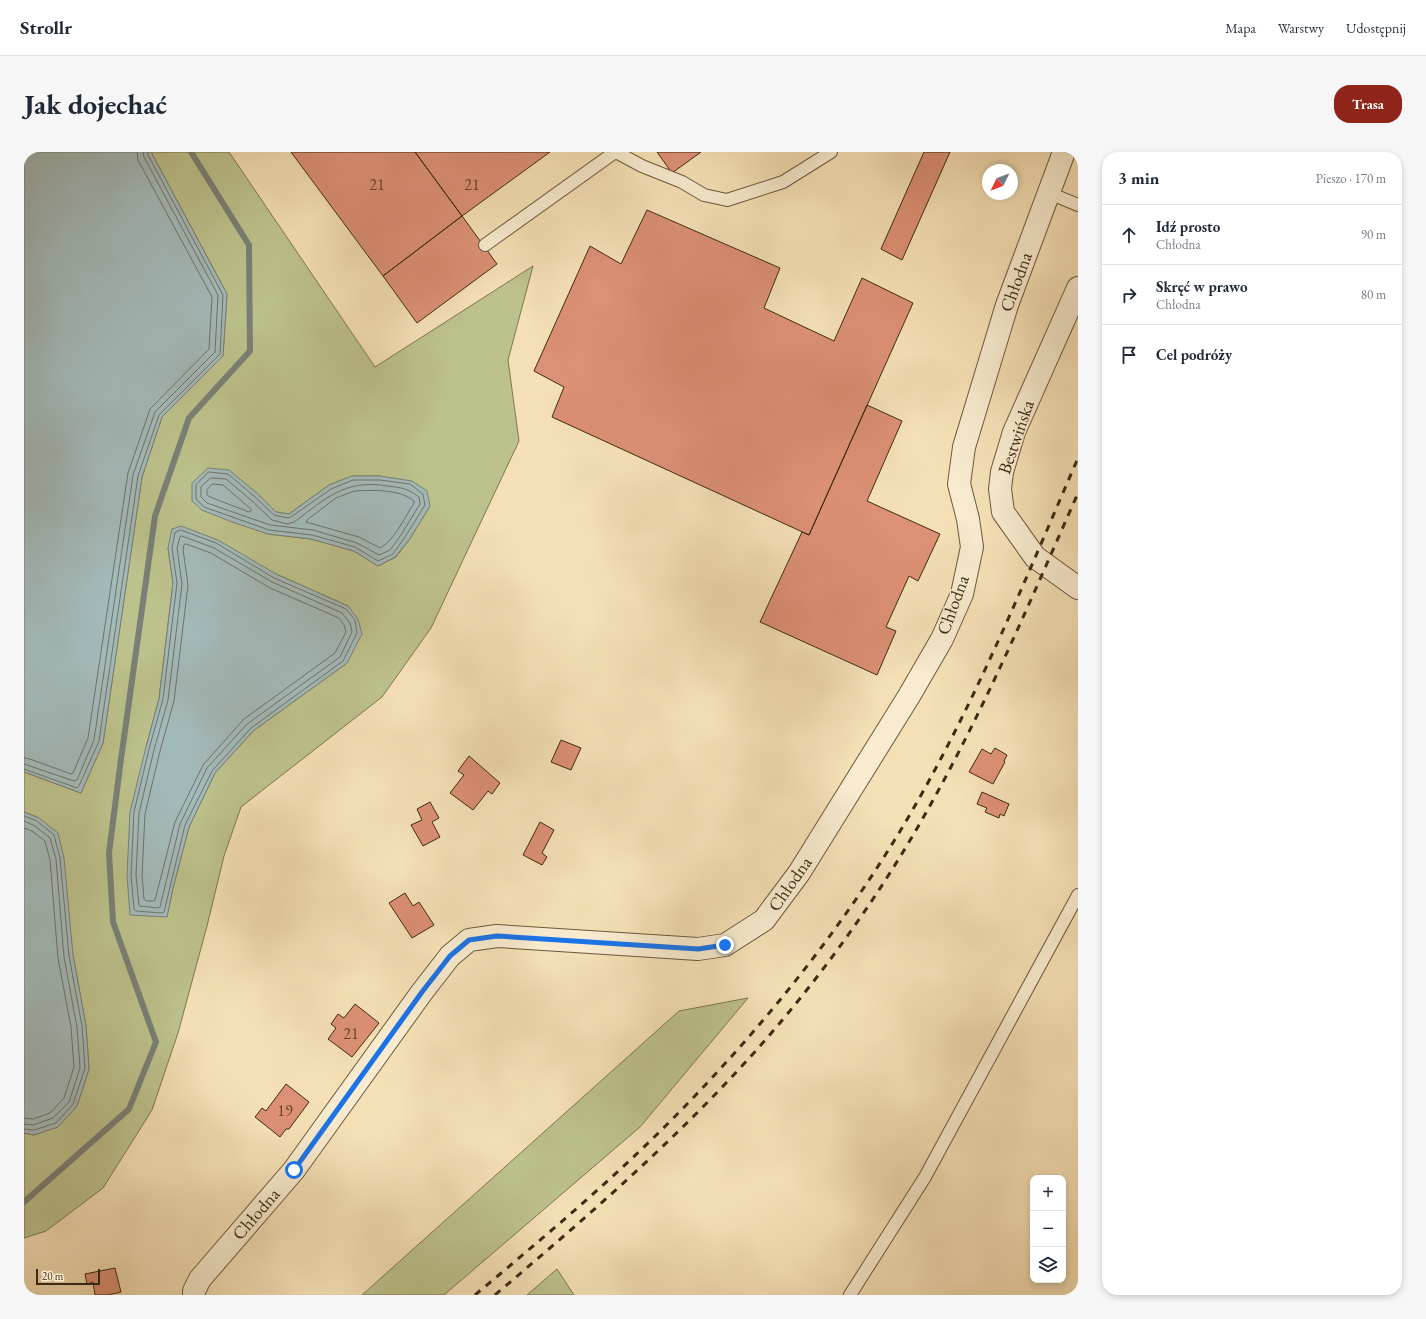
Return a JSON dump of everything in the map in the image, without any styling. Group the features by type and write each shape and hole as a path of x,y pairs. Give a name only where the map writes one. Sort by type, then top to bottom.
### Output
{"street":[{"name":"Chłodna","path":"194,1295 194,1291 200,1279 294,1170 422,992 450,956 469,940 497,936 698,949 725,945 764,920 799,873 909,696 942,639 962,594 972,547 968,519 959,484 964,448 1007,305 1064,152"},
{"name":"Bestwińska","path":"1078,288 1014,432 1002,472 1000,489 1002,512 1035,557 1078,588"}],"lane":[{"path":"485,245 615,152 628,155 642,166 682,182 704,195 727,200 783,182 831,152"},
{"path":"1049,193 1078,205"},
{"path":"850,1295 925,1177 1078,895"}],"green space":[{"path":"151,152 229,152 375,367 533,266 508,360 519,441 431,628 382,697 241,807 224,856 178,1033 152,1110 103,1188 46,1231 24,1238 24,1133 34,1135 58,1126 77,1106 89,1069 86,1026 73,955 39,818 24,812 24,772 81,793 103,743 142,477 162,417 223,356 227,294","holes":["353,476 380,476 430,506 409,540 396,557 378,566 354,551 311,539 268,534 202,510 257,493 276,512 289,514 329,485","168,548 276,574 348,606 347,663 253,731 215,773 189,827 167,917 146,747 159,699 173,583"]},
{"path":"748,998 640,1127 444,1295 362,1295 679,1011"},
{"path":"557,1269 574,1295 527,1295"}],"water":[{"path":"24,152 151,152 227,294 223,356 162,417 142,477 103,743 81,793 24,772"},
{"path":"208,468 229,470 257,493 276,512 289,514 329,485 352,476 380,476 412,481 427,491 430,506 409,540 395,557 378,566 354,551 311,539 268,534 202,510 192,501 192,483"},
{"path":"181,526 218,540 276,574 348,606 358,619 362,634 347,663 253,731 215,773 189,827 167,917 130,915 127,875 130,812 159,699 173,583 168,548 172,529"},
{"path":"24,812 39,818 58,833 64,858 73,955 86,1026 89,1069 77,1106 58,1127 34,1135 24,1133"}],"building":[{"path":"291,152 415,152 462,216 383,276"},
{"path":"415,152 550,152 462,216"},
{"path":"657,152 701,152 672,173"},
{"path":"924,152 950,152 902,260 881,249"},
{"path":"647,210 780,268 764,308 834,341 862,278 913,303 809,535 552,417 564,387 534,371 590,246 621,264"},
{"path":"462,216 497,264 417,323 383,276"},
{"path":"867,405 902,421 867,501 940,534 918,581 909,576 886,627 896,631 877,675 760,622 802,532 809,535"},
{"path":"561,740 581,748 571,770 551,762"},
{"path":"995,748 1007,755 1004,761 1005,762 993,784 969,772 982,749 991,754"},
{"path":"469,756 500,783 492,794 488,791 473,810 450,793 464,775 458,771"},
{"path":"982,792 1009,804 1004,816 1000,814 999,818 985,812 987,808 977,804"},
{"path":"430,802 439,818 432,822 440,837 423,846 411,825 422,820 417,809"},
{"path":"540,822 554,830 542,853 547,857 542,865 523,855"},
{"path":"405,893 413,906 419,902 434,925 412,938 389,903"},
{"path":"355,1004 379,1023 352,1057 328,1039 336,1028 331,1024 338,1014 344,1018"},
{"path":"286,1084 309,1102 289,1129 286,1129 280,1137 255,1117 262,1108 266,1111"},
{"path":"115,1268 121,1292 108,1295 95,1295 93,1282 87,1284 85,1274"}],"waterway":[{"path":"24,1202 129,1109 156,1042 113,922 109,853 121,759 155,516 189,418 250,351 249,245 191,152"}],"railway":[{"path":"475,1295 558,1225 665,1127 718,1071 773,1009 824,944 872,876 894,841 946,749 993,653 1078,458"},
{"path":"495,1295 614,1192 699,1111 751,1056 775,1028 845,940 906,847 954,761 998,673 1078,493"}],"route":[{"path":"294,1170 422,992 450,956 469,940 497,936 698,949 725,945"}]}
